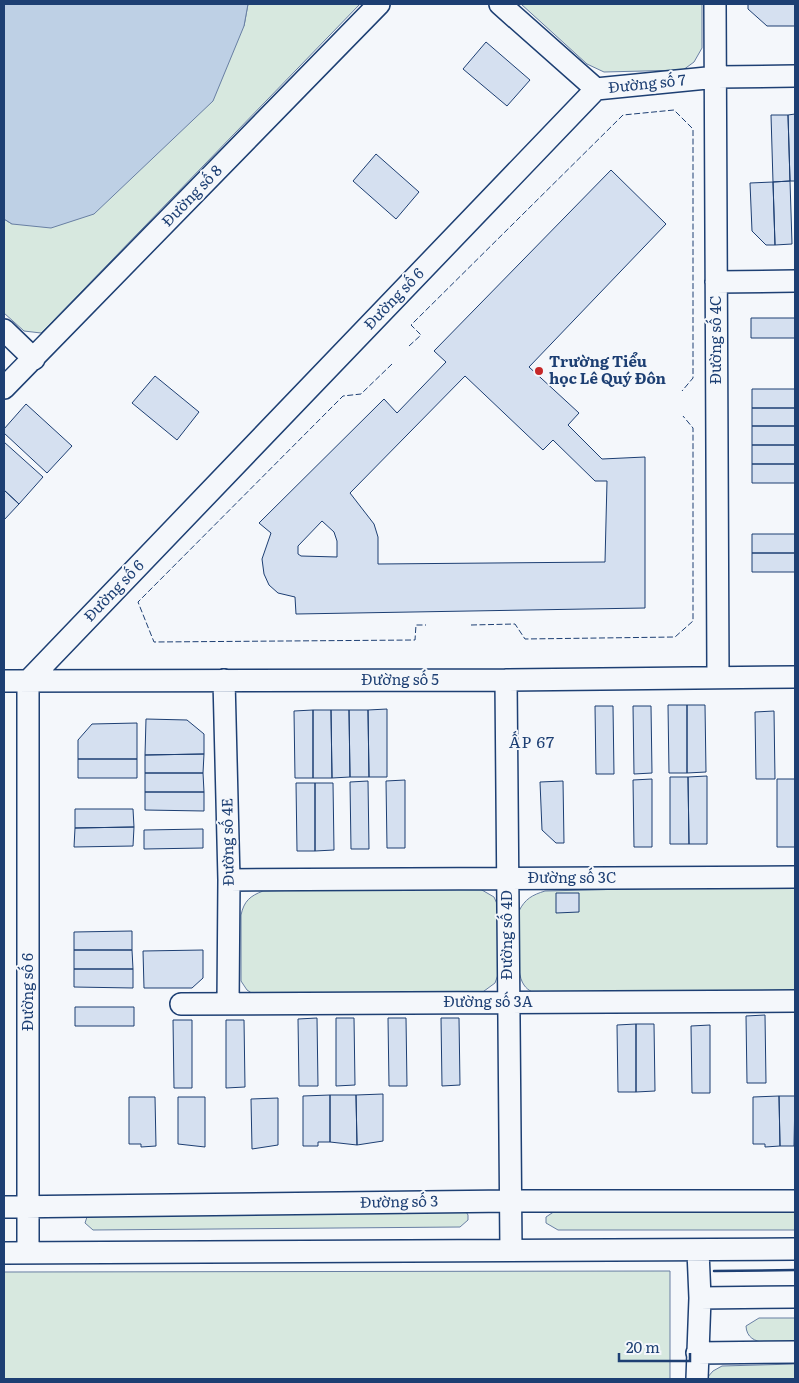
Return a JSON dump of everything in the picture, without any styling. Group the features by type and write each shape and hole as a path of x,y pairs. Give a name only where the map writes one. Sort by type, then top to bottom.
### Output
{"street":[{"name":"Đường số 8","path":"4,388 380,4"},
{"name":"Đường số 7","path":"500,4 596,89 717,77 795,76"},
{"name":"Đường số 4C","path":"715,4 717,77 718,676"},
{"name":"Đường số 6","path":"28,1253 28,681 596,89"},
{"path":"716,282 795,281"},
{"path":"4,330 34,359"},
{"name":"Đường số 5","path":"4,681 506,680 718,676 795,677"},
{"name":"Đường số 4E","path":"224,680 229,880 228,1003"},
{"name":"Đường số 4D","path":"506,680 511,1250"},
{"name":"Đường số 3C","path":"229,880 795,877"},
{"name":"Đường số 3A","path":"180,1004 795,1001"},
{"name":"Đường số 3","path":"4,1207 512,1201 795,1201"},
{"path":"4,1253 795,1250"},
{"path":"697,1379 700,1298 698,1251"},
{"path":"700,1298 795,1297"},
{"path":"697,1353 795,1352"}],"shaded area":[{"path":"248,4 360,4 41,333 24,331 4,313 4,219 12,224 244,26"},
{"path":"521,4 702,4 702,48 694,62 683,70 604,72 587,64"},
{"path":"795,885 795,994 541,995 527,989 521,979 518,960 519,911 526,900 545,891"},
{"path":"475,886 494,897 498,906 499,972 495,983 480,994 256,996 247,990 241,981 241,915 248,900 263,891"},
{"path":"558,1209 795,1209 795,1230 558,1230 546,1223 546,1217"},
{"path":"465,1210 468,1220 460,1227 93,1230 85,1223 88,1214"},
{"path":"670,1271 670,1379 4,1379 4,1272"},
{"path":"759,1318 795,1318 795,1341 773,1343 758,1341 752,1338 746,1326"},
{"path":"795,1364 795,1379 706,1379 713,1371 722,1366"}],"water":[{"path":"4,4 248,4 244,26 213,101 94,214 51,228 12,224 4,219"}],"building":[{"path":"748,4 795,4 795,26 767,26 748,9"},
{"path":"486,42 530,80 507,106 463,69"},
{"path":"795,114 795,181 790,181 788,115"},
{"path":"771,115 788,115 790,181 773,182"},
{"path":"376,154 419,192 396,219 353,181"},
{"path":"611,170 666,224 529,367 579,413 568,425 602,459 645,457 645,608 296,614 295,597 278,593 269,585 264,574 262,559 271,533 259,523 384,399 397,413 446,362 434,351","holes":["465,376 543,450 553,440 595,481 607,481 605,562 378,564 378,537 374,524 350,493","322,521 334,532 337,541 337,557 301,556 298,554 298,546"]},
{"path":"790,181 792,244 775,245 773,182"},
{"path":"773,182 775,245 766,245 752,231 750,183"},
{"path":"751,318 795,318 795,338 751,338"},
{"path":"155,376 199,412 177,440 132,403"},
{"path":"752,389 795,389 795,408 752,408"},
{"path":"26,404 72,446 47,473 4,433 4,429"},
{"path":"752,408 795,408 795,426 752,426"},
{"path":"752,426 795,426 795,445 752,445"},
{"path":"4,442 43,477 19,504 4,490"},
{"path":"752,445 795,445 795,464 752,464"},
{"path":"752,464 795,464 795,483 752,483"},
{"path":"4,490 19,504 4,520"},
{"path":"752,534 795,534 795,553 752,553"},
{"path":"752,553 795,553 795,572 752,572"},
{"path":"668,705 687,705 687,773 669,773"},
{"path":"687,705 705,705 706,772 687,773"},
{"path":"595,706 613,706 614,774 596,774"},
{"path":"633,706 651,706 652,773 634,774"},
{"path":"387,709 387,777 369,777 368,710"},
{"path":"313,710 331,710 332,778 313,778"},
{"path":"313,710 313,778 295,778 294,711"},
{"path":"331,710 349,710 350,777 332,778"},
{"path":"349,710 368,710 369,777 350,777"},
{"path":"774,711 775,779 756,779 755,712"},
{"path":"146,719 187,720 204,734 204,754 145,755"},
{"path":"137,723 137,759 78,759 78,740 92,724"},
{"path":"204,754 203,773 145,773 145,755"},
{"path":"78,759 137,759 137,778 78,778"},
{"path":"145,773 203,773 204,792 145,792"},
{"path":"707,776 707,844 689,844 688,777"},
{"path":"670,777 688,777 689,844 670,844"},
{"path":"652,779 652,847 634,847 633,780"},
{"path":"777,779 795,779 795,847 777,847"},
{"path":"405,780 405,848 387,848 386,781"},
{"path":"368,781 369,849 351,849 350,782"},
{"path":"563,781 564,843 556,843 542,830 540,782"},
{"path":"296,783 315,783 315,851 297,851"},
{"path":"315,783 333,783 334,850 315,851"},
{"path":"145,792 204,792 204,811 145,810"},
{"path":"75,809 133,809 134,827 75,828"},
{"path":"134,827 133,846 74,847 75,828"},
{"path":"203,829 203,848 144,849 144,830"},
{"path":"556,893 579,893 579,912 556,913"},
{"path":"132,931 132,950 74,950 74,932"},
{"path":"74,950 132,950 133,969 74,969"},
{"path":"203,950 203,978 192,988 144,988 143,951"},
{"path":"74,969 133,969 133,988 74,987"},
{"path":"75,1007 134,1007 134,1026 75,1026"},
{"path":"765,1015 766,1083 747,1083 746,1016"},
{"path":"317,1018 318,1086 299,1086 298,1019"},
{"path":"336,1018 354,1018 355,1085 336,1086"},
{"path":"388,1018 406,1018 407,1086 389,1086"},
{"path":"441,1018 459,1018 460,1085 442,1086"},
{"path":"173,1020 192,1020 192,1088 174,1088"},
{"path":"226,1020 244,1020 245,1087 226,1088"},
{"path":"636,1024 654,1024 655,1091 636,1092"},
{"path":"636,1024 636,1092 618,1092 617,1025"},
{"path":"710,1025 710,1093 692,1093 691,1026"},
{"path":"383,1094 383,1141 357,1145 356,1095"},
{"path":"330,1095 356,1095 357,1145 330,1142"},
{"path":"330,1095 330,1142 318,1142 318,1146 303,1146 303,1096"},
{"path":"779,1096 780,1146 765,1147 765,1144 753,1144 753,1097"},
{"path":"779,1096 795,1096 794,1146 780,1146"},
{"path":"129,1097 155,1097 156,1146 141,1147 141,1144 129,1144"},
{"path":"178,1097 205,1097 205,1147 178,1144"},
{"path":"278,1098 278,1145 252,1149 251,1099"}],"fence":[{"path":"409,346 421,335 411,325 623,115 674,110 693,129 693,378 682,391"},
{"path":"392,364 361,394 343,396 138,602 154,642 415,640 416,625 426,625"},
{"path":"471,625 515,624 525,639 675,637 693,621 693,428 683,416"}],"wall":[{"path":"714,1271 795,1270"}],"place":[{"name":"Trường Tiểu học Lê Quý Đôn","path":"539,371"}],"district":[{"name":"ẤP 67","path":"532,742"}]}
